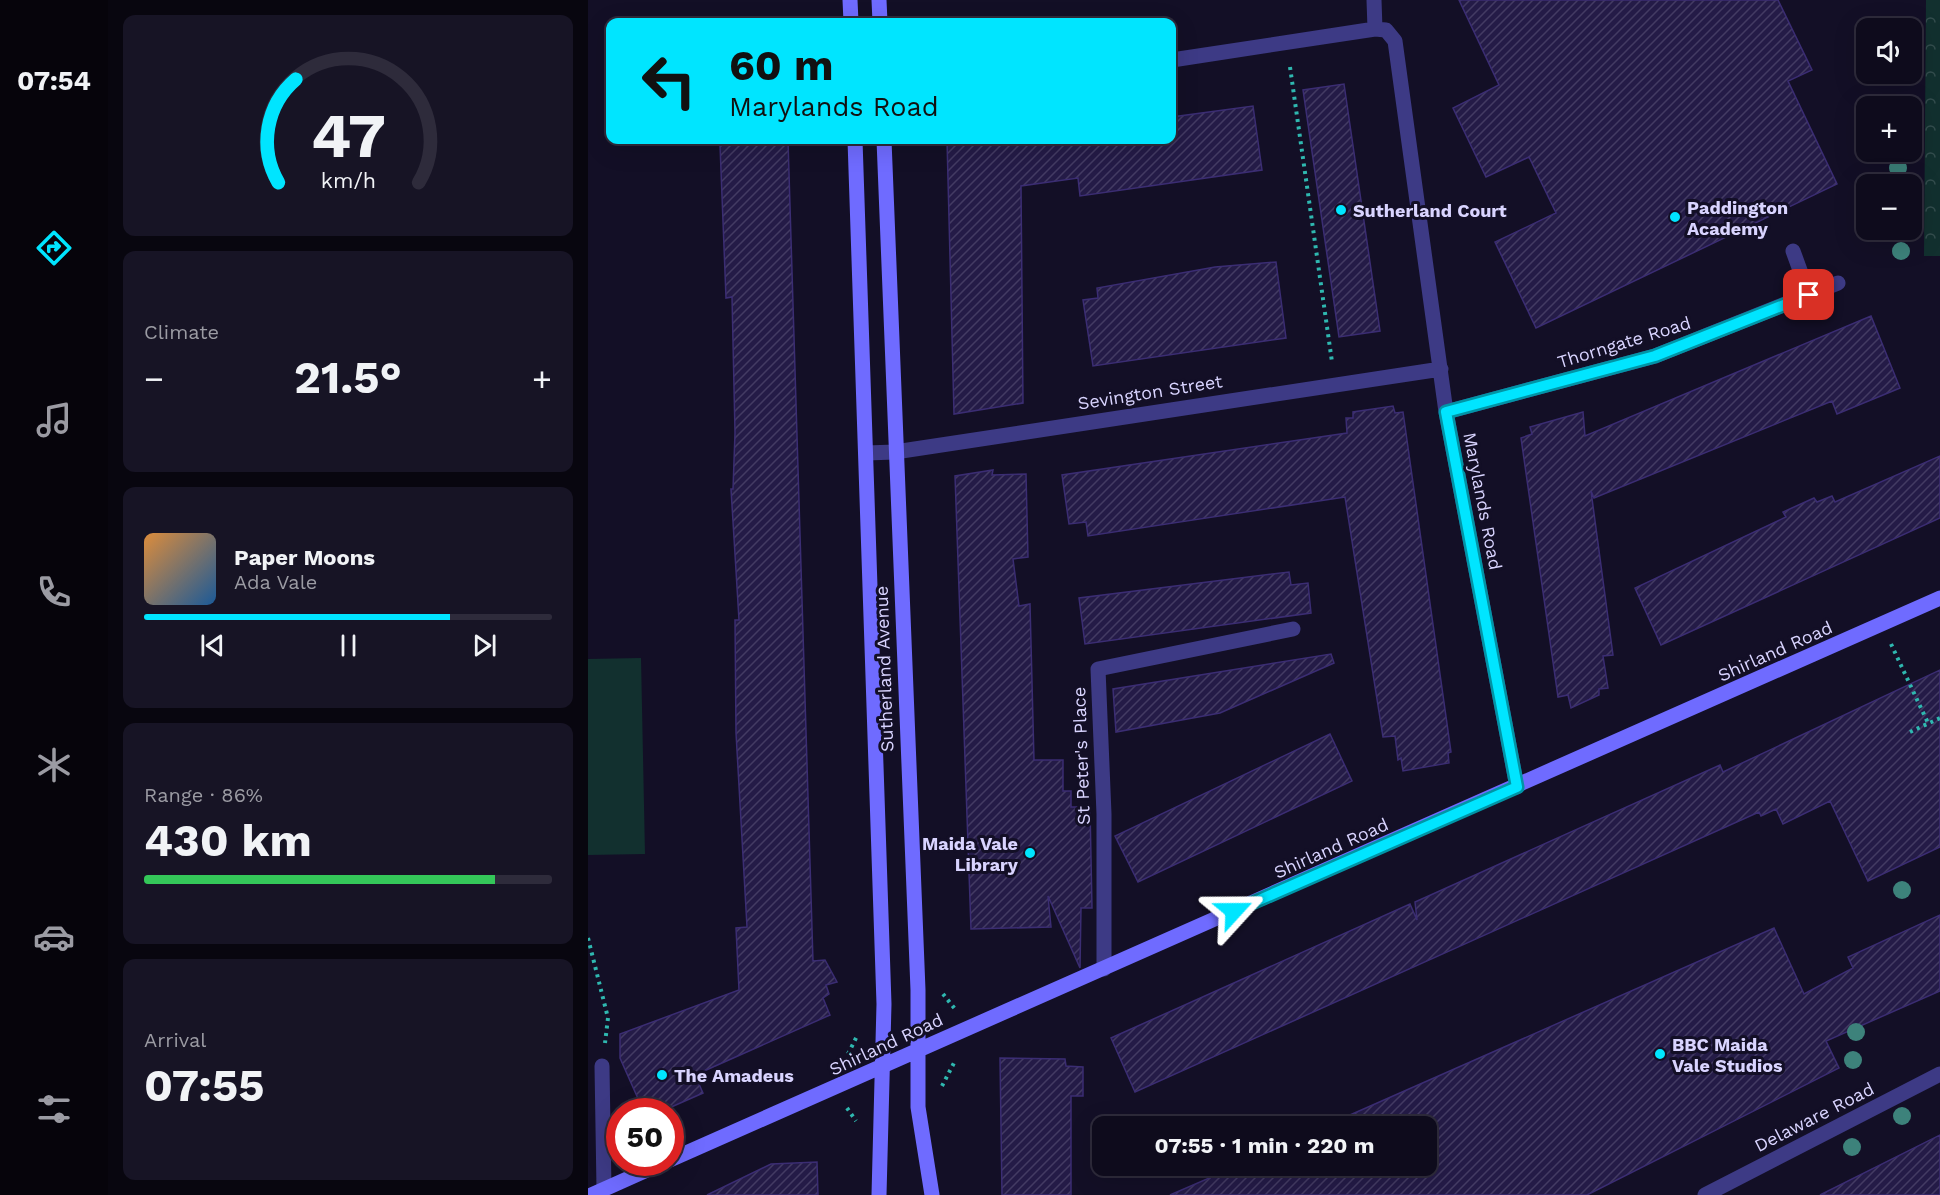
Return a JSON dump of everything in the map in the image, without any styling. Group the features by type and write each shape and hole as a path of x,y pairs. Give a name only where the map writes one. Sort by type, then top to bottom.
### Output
{"street":[{"path":"850,0 851,18"},
{"path":"879,0 880,18"},
{"path":"1176,59 1375,29 1374,0"},
{"name":"Marylands Road","path":"1375,29 1386,30 1395,41 1446,412 1517,787"},
{"name":"Sutherland Avenue","path":"855,144 883,932 879,1195"},
{"name":"Sutherland Avenue","path":"884,144 918,990 918,1107 932,1195"},
{"path":"1793,251 1809,295"},
{"name":"Thorngate Road","path":"1446,412 1655,356 1838,283"},
{"name":"Sevington Street","path":"866,453 895,452 1335,383 1441,369"},
{"name":"Shirland Road","path":"684,1154 1940,598"},
{"name":"St Peter's Place","path":"1104,969 1104,814 1098,669 1293,629"},
{"path":"602,1066 597,1192 633,1176"},
{"name":"Delaware Road","path":"1705,1195 1940,1074"}],"path":[{"path":"1287,42 1335,383"},
{"path":"1882,624 1928,723"},
{"path":"1910,732 1940,718"},
{"path":"588,938 608,1018 602,1066"}],"green space":[{"path":"1926,0 1940,0 1940,256 1924,256"},
{"path":"1938,6 1940,6 1940,245 1938,245"},
{"path":"641,658 645,854 588,855 588,659"}],"building":[{"path":"1459,0 1778,0 1812,70 1788,81 1837,184 1536,328 1495,242 1556,213 1529,157 1486,177 1453,108 1499,85"},
{"name":"Sutherland Court","path":"1344,84 1380,331 1339,337 1303,90"},
{"path":"1253,106 1262,170 1080,196 1078,178 1021,186 1023,403 954,414 947,144 1176,144 1176,116"},
{"path":"788,144 813,961 825,960 837,982 826,985 829,994 823,998 830,1015 695,1075 703,1093 684,1101 684,1098 638,1098 620,1058 620,1034 739,990 736,928 747,927 736,733 735,620 739,620 731,489 733,489 735,433 732,297 726,298 720,145"},
{"path":"1276,262 1286,338 1093,366 1083,300 1098,298 1097,288 1215,267"},
{"path":"1871,316 1900,388 1837,414 1832,401 1594,498 1591,491 1613,655 1603,656 1608,688 1599,689 1599,695 1571,708 1568,695 1558,697 1521,438 1532,434 1530,427 1583,412 1585,436"},
{"path":"1393,406 1395,413 1403,412 1451,752 1448,753 1449,763 1403,771 1401,758 1398,760 1395,736 1383,737 1345,497 1088,536 1086,522 1069,524 1062,475 1347,433 1346,418 1353,418 1353,412"},
{"path":"1940,456 1940,518 1661,645 1635,588 1786,517 1783,512 1814,498 1817,502 1832,496 1835,502"},
{"path":"993,470 992,475 1026,474 1028,557 1013,559 1019,606 1030,604 1034,760 1063,760 1063,791 1071,791 1071,807 1090,807 1092,908 1081,908 1080,968 1048,896 1051,927 971,929 955,476"},
{"path":"1289,572 1291,585 1308,583 1311,613 1085,644 1079,598"},
{"path":"1331,654 1334,663 1220,713 1116,732 1113,689"},
{"path":"1940,670 1940,847 1868,881 1830,801 1783,824 1776,809 1761,816 1759,812 1135,1092 1111,1038 1410,904 1417,920 1415,902 1720,765 1723,772"},
{"path":"1330,734 1352,781 1138,882 1115,836"},
{"name":"BBC Maida Vale Studios","path":"1940,915 1940,991 1826,1041 1839,1068 1587,1195 1170,1195 1214,1176 1437,1176 1437,1116 1348,1116 1774,928 1804,994 1853,968 1848,957"},
{"path":"1000,1058 1065,1059 1066,1066 1083,1067 1083,1096 1071,1096 1071,1195 1002,1195"},
{"path":"1940,1135 1940,1195 1820,1195"},
{"path":"817,1162 818,1195 707,1195 771,1164"}],"place":[{"name":"Sutherland Court","path":"1341,210"},
{"name":"Paddington Academy","path":"1675,217"},
{"name":"Maida Vale Library","path":"1030,853"},
{"name":"BBC Maida Vale Studios","path":"1660,1054"},
{"name":"The Amadeus","path":"662,1075"}],"route":[{"path":"1234,911 1517,787 1446,412 1655,356 1809,295"}]}
